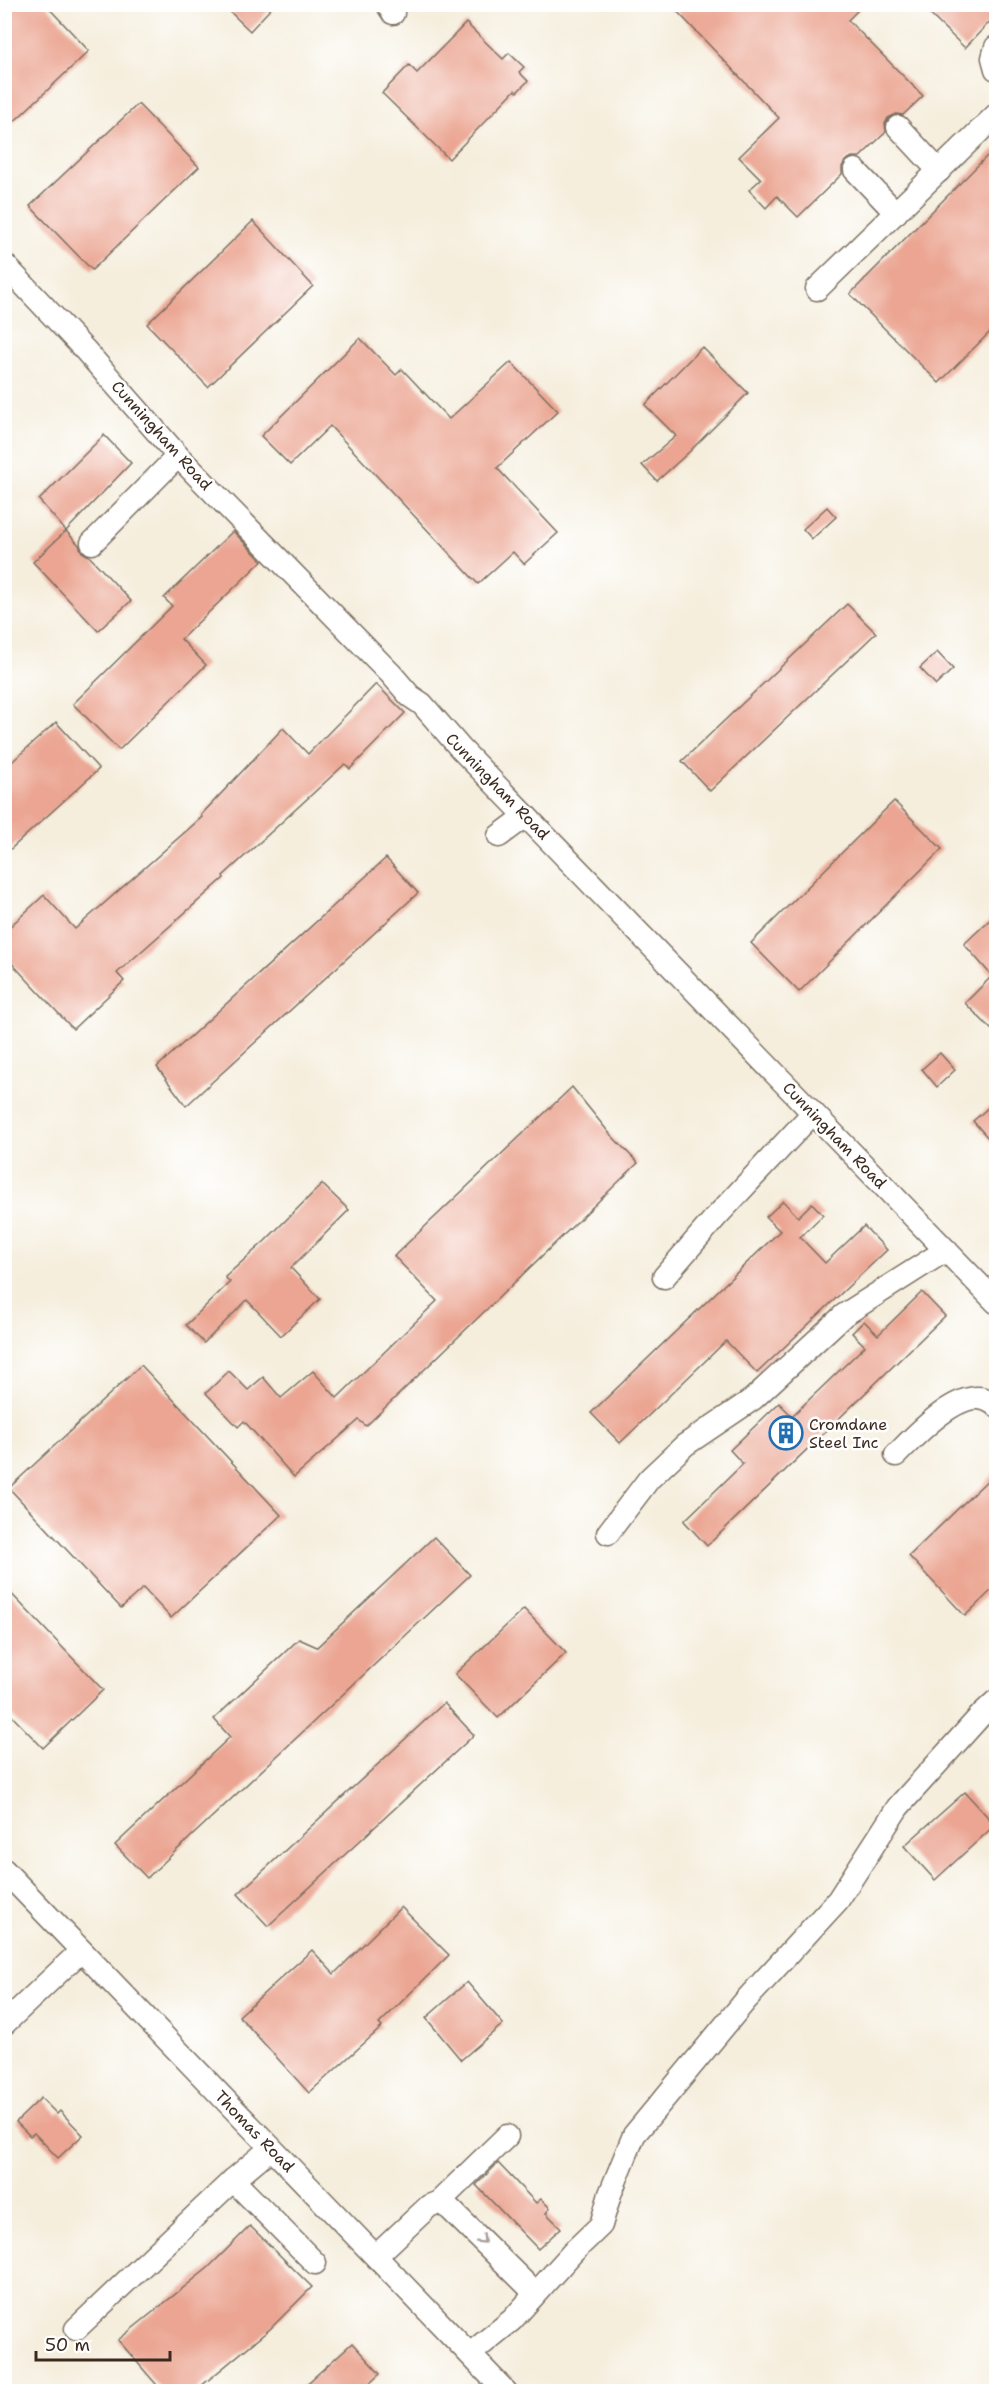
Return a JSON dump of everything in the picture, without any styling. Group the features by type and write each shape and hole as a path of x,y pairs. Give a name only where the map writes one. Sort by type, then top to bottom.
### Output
{"street":[{"path":"996,47 993,58 996,69"},
{"path":"817,289 996,115"},
{"path":"898,127 939,171"},
{"path":"855,170 896,213"},
{"name":"Cunningham Road","path":"4,264 85,350 178,456 410,696 422,704 461,749 996,1302"},
{"path":"92,543 178,456"},
{"path":"499,836 526,816"},
{"path":"664,1277 714,1218 813,1113"},
{"path":"608,1533 649,1479 685,1445 753,1399 843,1315 946,1250"},
{"path":"896,1455 922,1429 955,1404 983,1398 996,1405"},
{"path":"470,2354 512,2320 601,2225 610,2194 634,2135 746,2000 838,1900 898,1807 996,1701"},
{"name":"Thomas Road","path":"9,1884 81,1951 470,2354 499,2389"},
{"path":"4,2024 81,1951"},
{"path":"376,2256 429,2206 439,2202 507,2136"},
{"path":"76,2329 233,2180 272,2148"},
{"path":"233,2180 315,2263"},
{"path":"439,2202 450,2209 529,2287 533,2296"}],"building":[{"path":"4,4 45,4 89,51 4,131"},
{"path":"222,4 275,4 250,31"},
{"path":"670,4 864,4 848,20 923,96 903,115 896,114 888,118 885,124 886,132 860,157 852,157 845,161 842,174 798,217 777,196 766,208 749,190 761,179 739,157 779,118"},
{"path":"919,4 996,4 996,15 965,48"},
{"path":"466,23 503,59 509,53 524,67 519,72 528,81 517,92 515,90 449,159 382,93 409,65 417,73"},
{"path":"138,104 199,167 92,270 30,206"},
{"path":"996,147 996,326 939,383 850,294"},
{"path":"253,221 313,286 208,387 147,324"},
{"path":"360,338 396,375 402,369 449,419 511,362 558,411 497,468 558,533 524,564 513,552 478,584 330,426 290,465 261,436"},
{"path":"702,347 748,393 657,481 642,465 676,436 645,405"},
{"path":"104,435 131,463 66,531 39,500"},
{"path":"827,507 836,517 812,539 803,529"},
{"path":"66,531 79,545 82,552 89,556 131,601 98,631 33,562"},
{"path":"233,531 262,561 181,639 206,665 119,750 73,704 172,606 164,598"},
{"path":"847,604 876,633 710,791 682,761"},
{"path":"937,652 953,669 936,685 920,668"},
{"path":"376,684 405,713 350,769 345,764 223,876 224,878 117,973 124,981 73,1029 4,955 4,932 44,895 75,929 202,817 201,815 283,728 308,754"},
{"path":"56,722 99,769 4,855 4,769"},
{"path":"894,801 942,849 799,992 751,943"},
{"path":"386,858 418,893 186,1106 157,1067"},
{"path":"996,914 996,1034 965,1003 992,976 964,944"},
{"path":"940,1053 955,1070 937,1087 922,1069"},
{"path":"572,1087 610,1134 638,1163 366,1426 359,1420 294,1477 244,1421 238,1427 206,1393 229,1371 248,1390 263,1377 281,1398 313,1371 337,1398 437,1301 394,1256"},
{"path":"990,1106 996,1113 996,1147 973,1121"},
{"path":"322,1184 349,1210 291,1268 320,1299 281,1336 247,1300 204,1343 186,1325 230,1282 225,1277"},
{"path":"783,1201 798,1217 812,1203 823,1215 800,1237 825,1263 864,1226 887,1250 757,1373 726,1341 620,1443 591,1413 780,1231 766,1217"},
{"name":"Cromdane Steel Inc","path":"922,1292 945,1316 707,1546 684,1521 743,1464 730,1450 779,1403 792,1416 865,1346 852,1333 864,1321 878,1335"},
{"path":"141,1365 281,1515 171,1618 143,1588 121,1608 9,1488"},
{"path":"996,1472 996,1586 965,1616 909,1556"},
{"path":"434,1537 470,1575 147,1878 115,1845 230,1737 214,1719 299,1639 317,1647"},
{"path":"4,1586 103,1690 43,1748 4,1708"},
{"path":"524,1609 566,1653 498,1718 455,1674"},
{"path":"444,1703 474,1735 268,1926 238,1894"},
{"path":"965,1792 995,1825 935,1880 904,1846"},
{"path":"401,1907 449,1955 379,2024 382,2027 309,2093 239,2016 312,1950 334,1974"},
{"path":"467,1982 503,2024 461,2060 426,2018"},
{"path":"41,2098 57,2114 60,2111 83,2135 58,2158 34,2133 30,2136 16,2122"},
{"path":"498,2163 536,2203 541,2199 550,2208 546,2213 561,2228 538,2249 476,2185"},
{"path":"250,2226 312,2287 270,2329 195,2391 162,2391 118,2340 208,2268"},
{"path":"352,2343 380,2374 361,2391 299,2391"}],"place":[{"name":"Cromdane Steel Inc","path":"786,1433"}]}
